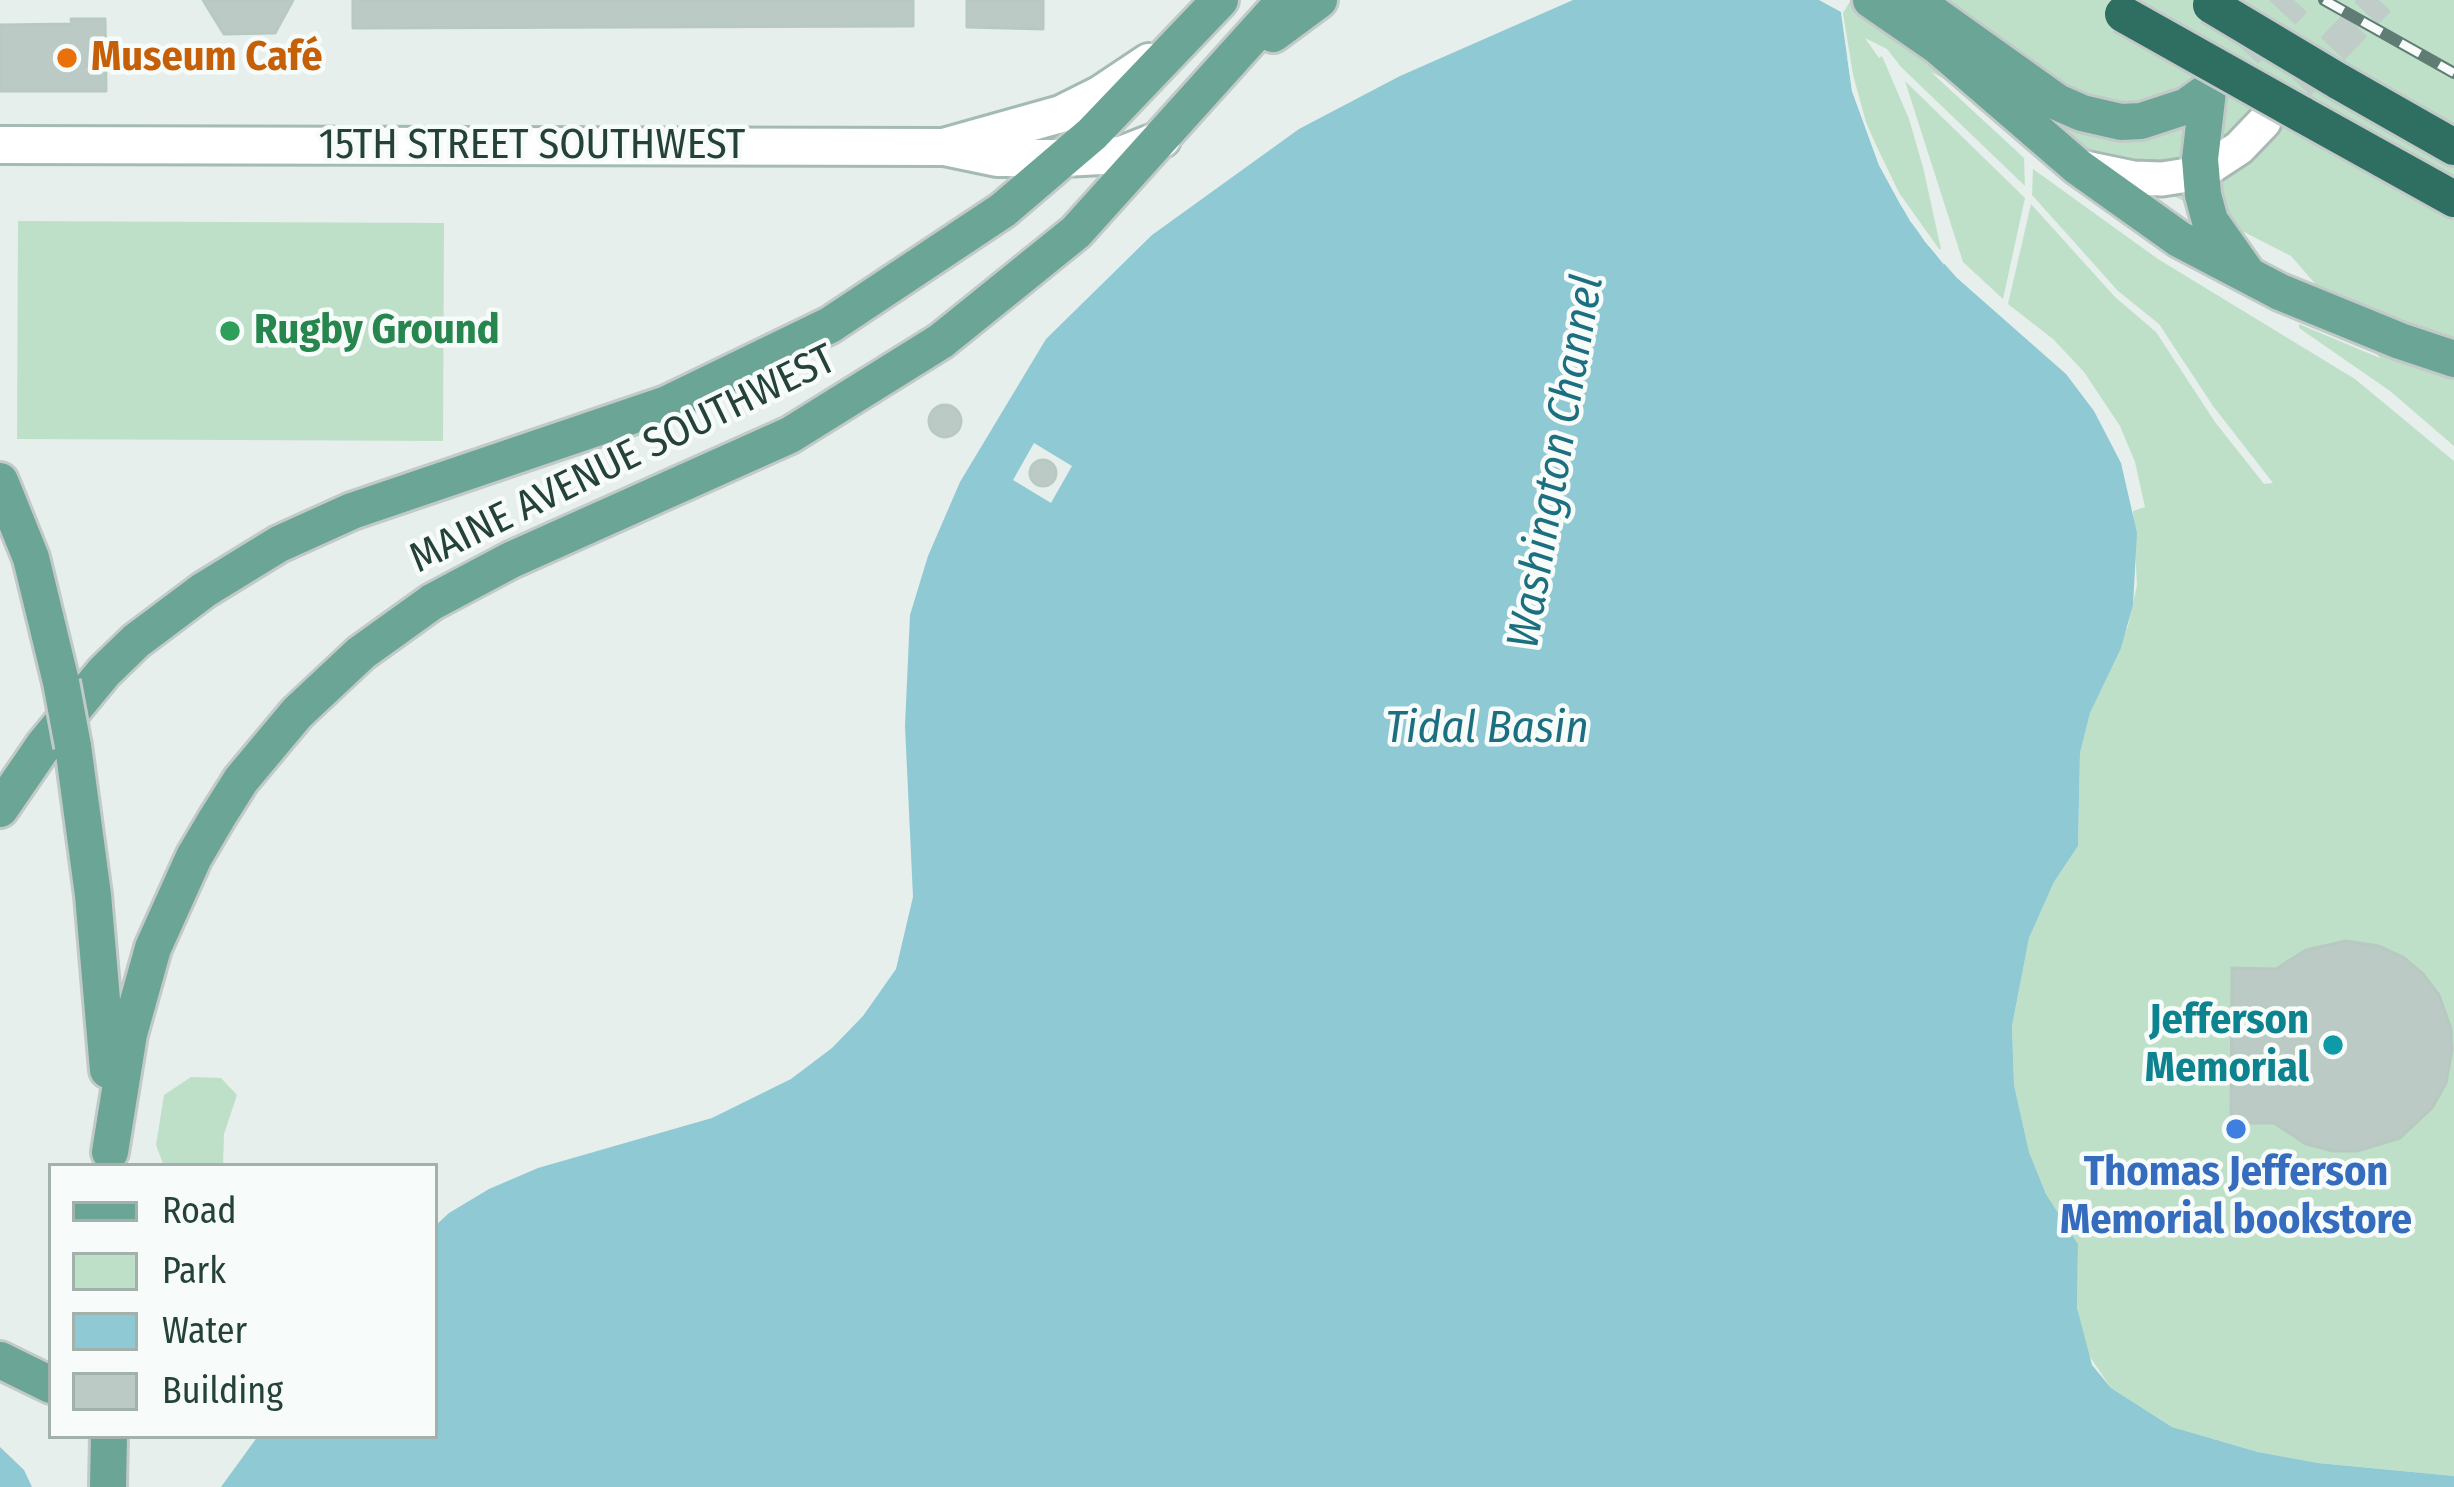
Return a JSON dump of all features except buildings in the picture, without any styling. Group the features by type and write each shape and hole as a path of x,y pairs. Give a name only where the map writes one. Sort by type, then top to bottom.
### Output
{"highway":[{"path":"2206,2 2454,147"},
{"path":"2111,7 2454,200"}],"main road":[{"name":"MAINE AVENUE SOUTHWEST","path":"0,809 44,745 104,672 169,614 240,566 352,511 625,420 830,325 973,233 1064,158 1150,77 1220,0"},
{"name":"MAINE AVENUE SOUTHWEST","path":"110,1159 129,1034 160,932 217,818 241,780 297,713 361,653 432,602 530,551 790,435 925,352 1076,232 1285,0"},
{"path":"1222,72 1319,0"},
{"path":"1871,0 1939,47 2078,167 2179,239 2346,320 2454,358"},
{"path":"1914,0 2057,102 2082,113 2120,122 2141,121 2187,106 2208,91 2201,129 2201,173 2210,221 2250,277"},
{"path":"944,147 1061,114 1101,94 1186,35"},
{"name":"15TH STREET SOUTHWEST","path":"0,146 944,147 998,158 1064,158 1120,155 1163,138"},
{"path":"0,481 31,559 73,746 99,958 110,1159"},
{"path":"0,1360 48,1384"},
{"path":"93,1439 108,1484"},
{"path":"108,1484 109,1439"}],"street":[{"path":"2078,167 2133,178 2201,173 2239,148 2264,122"}],"green space":[{"path":"1819,0 2454,0 2454,446 2390,391 2299,328 2299,324 2380,358 2291,256 1931,72 2024,158 2025,186 1887,49 1865,38 1882,56 1909,119 1938,249 1899,193 1879,153 1850,64"},
{"path":"1905,81 2025,198 2003,299 1963,262"},
{"name":"Jefferson Memorial","path":"2033,169 2158,259 2355,379 2454,461 2454,1476 2318,1463 2258,1452 2172,1427 2111,1388 2086,1351 2077,1308 2078,1244 2046,1194 2029,1152 2014,1085 2012,1026 2029,938 2054,882 2078,846 2080,753 2090,713 2128,626 2137,585 2133,511 2145,507 2135,462 2120,426 2084,372 2053,339 2008,304 2031,204 2115,297 2156,332 2215,422 2264,484 2273,483 2213,406 2159,324 2118,291 2032,195"},
{"name":"Rugby Ground","path":"18,221 444,223 443,441 17,439"},
{"path":"191,1077 221,1078 237,1095 224,1134 223,1163 163,1163 156,1145 164,1095"}],"water":[{"name":"Tidal Basin","path":"1573,0 1851,0 1841,14 1852,91 1879,165 1925,242 1957,278 2066,374 2094,411 2121,463 2137,533 2133,605 2121,648 2090,713 2080,753 2078,846 2054,882 2029,938 2012,1026 2014,1085 2029,1152 2046,1194 2078,1244 2077,1308 2092,1365 2111,1388 2172,1427 2258,1452 2318,1463 2454,1476 2454,1487 221,1487 256,1439 438,1439 438,1223 489,1189 538,1168 712,1118 791,1079 832,1048 863,1016 896,969 913,897 905,726 910,615 928,556 960,482 1046,339 1152,235 1299,129 1400,76"},
{"path":"0,1447 24,1470 32,1487 0,1487"}],"pier":[{"path":"1819,0 1851,0 1843,13 1865,122 1899,193 1942,253 1944,265 1910,221 1879,165 1852,91 1841,12"},
{"path":"1034,443 1072,466 1051,503 1013,480"}],"tunnel":[{"path":"2208,91 2294,0"},
{"path":"2265,120 2379,0"}],"railway":[{"path":"2324,0 2454,73"}],"place":[{"name":"Museum Café","path":"67,58"},
{"name":"Rugby Ground","path":"230,331"},
{"name":"Jefferson Memorial","path":"2333,1045"},
{"name":"Thomas Jefferson Memorial bookstore","path":"2236,1129"}],"water label":[{"name":"Washington Channel","path":"1557,462"}]}
